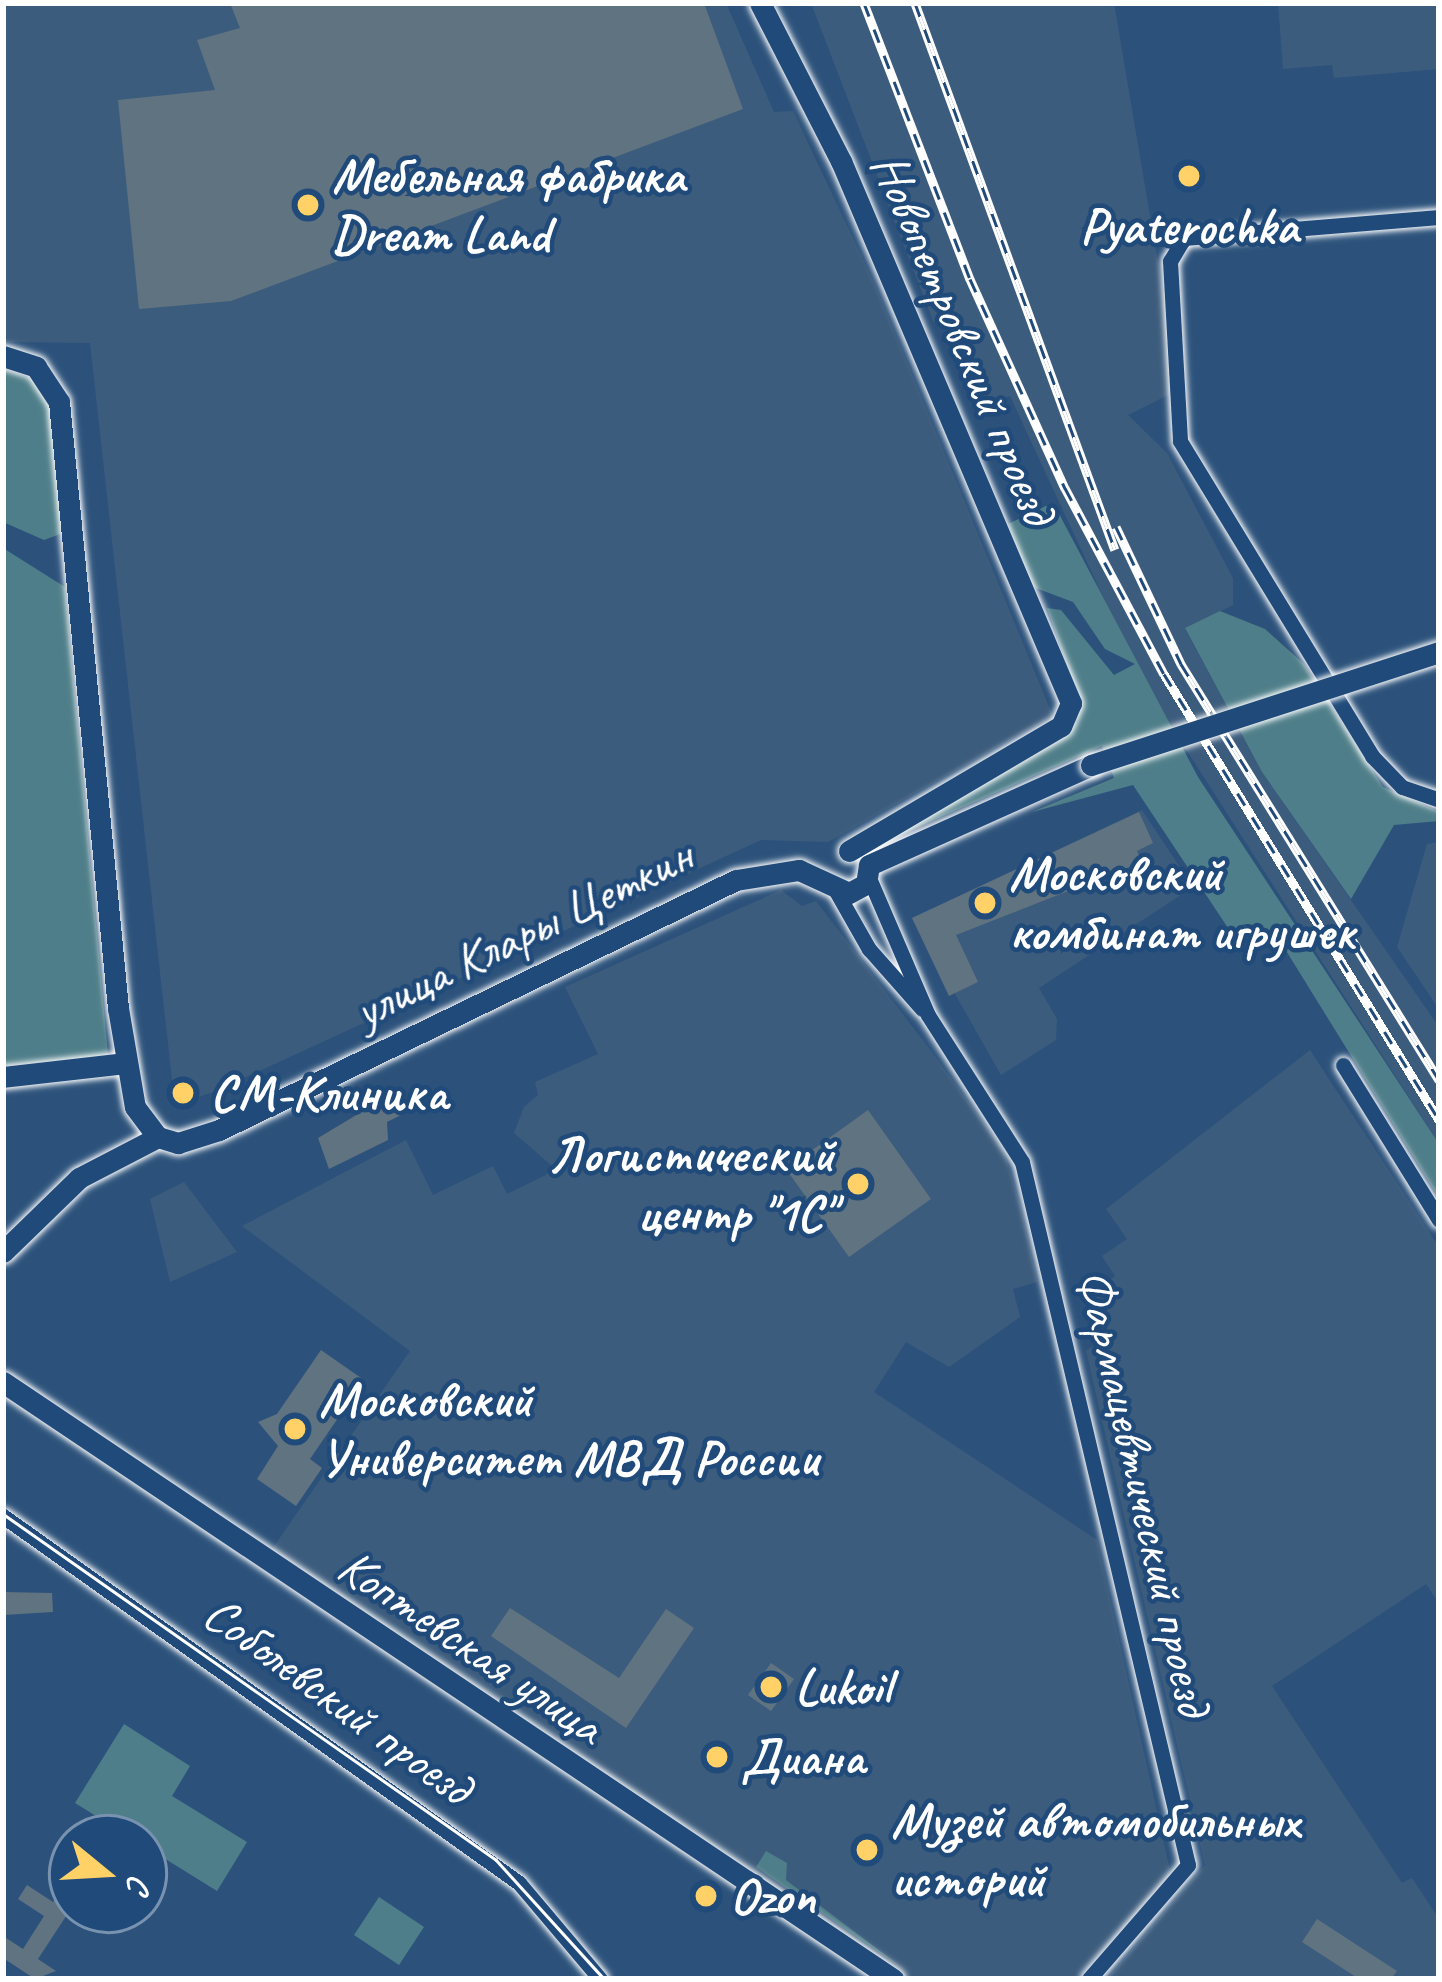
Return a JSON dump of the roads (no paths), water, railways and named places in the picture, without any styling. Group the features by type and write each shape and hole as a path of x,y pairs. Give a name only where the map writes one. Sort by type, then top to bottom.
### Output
{"street":[{"name":"Новопетровский проезд","path":"760,3 841,161 1070,712 835,868"},
{"path":"1439,217 1184,238 1170,261 1180,441 1372,756 1402,787 1439,800"},
{"path":"3,356 35,368 59,402 126,1063 135,1107 158,1137"},
{"path":"835,868 849,893 869,871 1091,765 1439,652"},
{"path":"835,868 869,871"},
{"name":"улица Клары Цеткин","path":"3,1252 79,1178 158,1137 178,1143 219,1130 705,894 775,870 835,868"},
{"name":"Фармацевтический проезд","path":"835,868 842,910"},
{"name":"Фармацевтический проезд","path":"775,870 842,910 928,1015 1022,1162 1188,1865 1089,1979"},
{"name":"Фармацевтический проезд","path":"869,871 928,1015"},
{"path":"3,1076 126,1063"},
{"path":"1342,1065 1439,1220"},
{"name":"Коптевская улица","path":"3,1382 893,1979"},
{"name":"Соболевский проезд","path":"3,1516 506,1873 600,1979"}],"tram line":[{"path":"3,1514 496,1860 604,1979"}],"railway":[{"path":"864,3 970,279 1065,488 1164,674 1439,1120"},
{"path":"915,3 1115,550"},
{"path":"1116,527 1181,664 1439,1080"}],"place":[{"name":"Pyaterochka","path":"1189,176"},
{"name":"Мебельная фабрика Dream Land","path":"308,205"},
{"name":"Московский комбинат игрушек","path":"985,903"},
{"name":"СМ-Клиника","path":"183,1093"},
{"name":"Логистический центр \"1С\"","path":"858,1184"},
{"name":"Московский Университет МВД России","path":"295,1429"},
{"name":"Lukoil","path":"771,1687"},
{"name":"Диана","path":"717,1757"},
{"name":"Музей автомобильных историй","path":"867,1850"},
{"name":"Ozon","path":"706,1896"}]}
